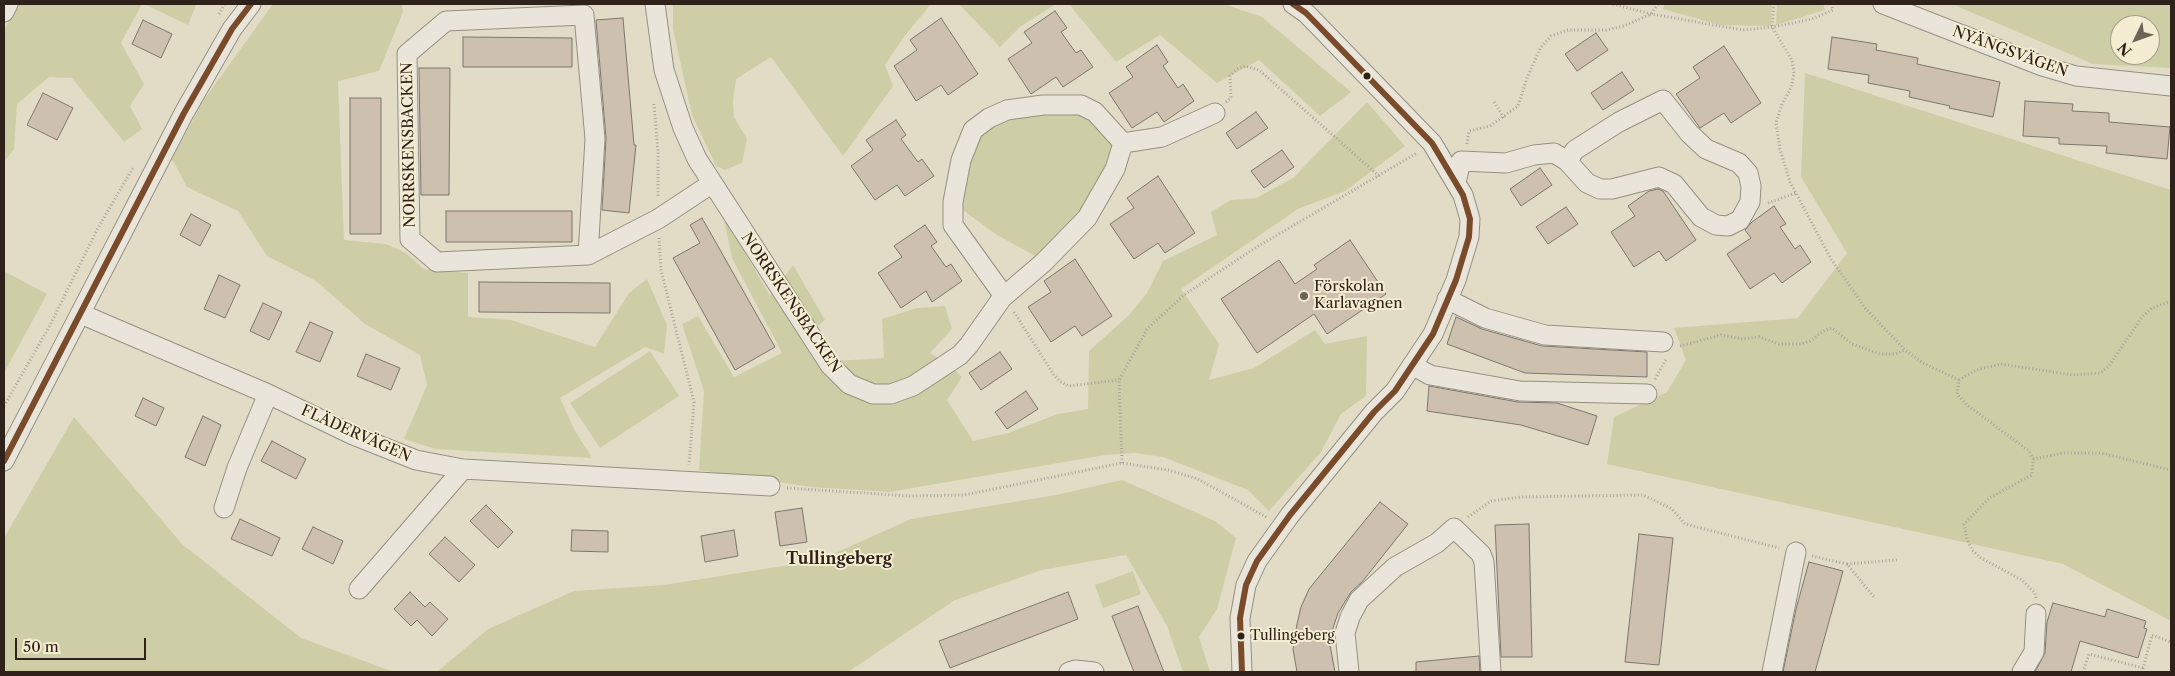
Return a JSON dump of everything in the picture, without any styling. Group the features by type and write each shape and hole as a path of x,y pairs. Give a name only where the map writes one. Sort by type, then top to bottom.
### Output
{"street":[{"path":"4,12 8,4"},
{"path":"4,461 184,113 232,29 251,4"},
{"name":"NORRSKENSBACKEN","path":"655,4 664,70 683,128 712,184 830,365 840,377 859,390 882,395 891,394 913,386 964,350 978,335 1004,296 1044,262 1087,218 1115,169 1123,143"},
{"path":"1242,672 1240,618 1246,585 1257,561 1281,526 1374,412 1395,391 1433,334 1456,280 1469,237 1470,219 1463,195 1432,143 1306,13 1292,4"},
{"name":"NYÄNGSVÄGEN","path":"1883,4 2042,66 2076,76 2171,86"},
{"name":"NORRSKENSBACKEN","path":"588,255 595,139 584,15 446,21 407,54 410,239 437,262 588,255 658,219 712,184"},
{"path":"1456,182 1461,161 1506,163 1534,155 1554,153 1567,161 1587,183 1600,188 1612,189 1659,178 1674,184 1701,218 1716,225 1728,226 1740,220 1750,202 1752,186 1748,173 1739,163 1706,149 1689,133 1664,100 1619,122 1575,150 1567,161"},
{"path":"1004,296 953,225 953,202 961,160 973,130 988,118 1007,110 1043,105 1081,105 1095,112 1123,143 1162,137 1215,113"},
{"path":"1447,299 1485,318 1545,335 1669,345"},
{"name":"FLÄDERVÄGEN","path":"81,314 268,394 384,449 416,460 463,469 770,486"},
{"path":"1412,365 1430,375 1520,390 1648,394"},
{"path":"224,508 237,468 268,394"},
{"path":"359,588 463,469"},
{"path":"1349,672 1345,634 1350,617 1359,600 1395,567 1437,543 1454,528 1481,554 1484,562 1491,672"},
{"path":"1772,672 1796,552"},
{"path":"2022,672 2034,652 2036,614"},
{"path":"1069,672 1075,670 1094,672"}],"path":[{"path":"217,17 225,4"},
{"path":"1613,4 1652,14 1743,30 1772,27 1812,19 1833,10 1831,4"},
{"path":"1461,161 1467,147 1469,131 1490,126 1504,118 1518,106 1526,78 1541,47 1551,36 1578,29 1606,30 1624,26 1652,14 1658,4"},
{"path":"1774,4 1772,27 1792,60 1794,73 1776,123 1780,149 1796,193 1831,259 1865,308 1905,350 1923,363 1959,380"},
{"path":"1215,113 1231,98 1230,76 1244,66 1253,67 1268,76 1379,176"},
{"path":"654,98 658,152 658,219 661,270 694,402 688,482"},
{"path":"1494,102 1504,118"},
{"path":"1122,463 1120,380 1147,329 1184,295 1255,248 1432,143"},
{"path":"4,406 49,327 98,228 138,160"},
{"path":"1750,202 1764,204 1796,193"},
{"path":"1004,296 1054,375 1061,382 1069,386 1120,380"},
{"path":"1959,380 1976,370 2001,364 2072,376 2100,373 2108,367 2142,317 2152,308 2171,301"},
{"path":"1656,376 1669,345 1721,335 1742,339 1759,337 1779,344 1801,344 1832,328 1852,344 1880,354 1895,354 1905,350"},
{"path":"1959,380 1957,394 1967,405 2029,451 2033,460 2032,475 1989,498 1964,524 1972,550 1997,568 2022,580 2035,593 2036,614"},
{"path":"2033,460 2064,454 2102,453 2171,470"},
{"path":"770,486 909,496 964,495 1122,463 1168,470 1198,479 1281,526"},
{"path":"1454,528 1491,501 1521,497 1643,495 1672,509 1684,524 1847,564 1897,560"},
{"path":"1847,564 1874,597"},
{"path":"2083,672 2088,654 2142,670 2152,635 2171,642"}],"green space":[{"path":"18,4 142,4 121,43 144,84 130,106 142,129 124,142 72,78 49,77 17,104 14,149 4,162 4,30"},
{"path":"144,4 194,4 196,5 188,25"},
{"path":"273,4 402,4 403,12 379,71 338,81 344,240 386,244 406,253 424,269 468,273 468,317 511,320 595,347 629,293 647,279 667,325 664,354 645,347 560,398 574,429 592,458 435,449 404,439 427,385 420,355 365,324 316,281 267,256 238,211 187,187 172,159 203,101"},
{"path":"673,4 931,4 903,38 885,65 893,86 843,156 771,57 736,79 733,101 734,117 747,139 742,163 725,170 716,166 692,115 673,29"},
{"path":"959,4 1056,4 1021,26 1000,47"},
{"path":"1069,4 1224,4 1262,17 1351,92 1320,116 1259,60 1217,83 1160,35 1116,62"},
{"path":"1665,4 1772,4 1771,26 1720,25 1663,9"},
{"path":"1777,4 1823,4 1825,10 1776,25"},
{"path":"1952,4 2171,4 2171,68 2112,65 2160,65 2160,15 2110,15 2110,65 2093,64"},
{"path":"1805,73 2171,190 2171,621 2063,564 1607,464 1614,417 1667,392 1686,360 1674,328 1798,318 1847,253 1801,177"},
{"path":"1367,102 1405,146 1345,191 1298,209 1181,289 1219,344 1209,380 1254,368 1315,330 1325,344 1367,336 1366,396 1341,414 1321,452 1269,511 1248,490 1163,457 1135,453 1105,455 889,492 811,487 699,470 704,391 682,324 698,316 734,377 782,353 732,258 723,215 770,296 793,265 825,320 802,341 818,362 884,358 882,319 917,308 945,306 952,329 930,353 953,368 962,377 947,400 973,441 1008,433 1058,414 1088,409 1089,351 1128,316 1147,293 1163,261 1217,235 1211,212 1231,200 1256,198 1293,178"},
{"path":"1078,111 1107,131 1114,150 1081,219 1041,259 997,235 960,208 974,140 1007,115"},
{"path":"4,271 47,294 4,373"},
{"path":"650,351 679,396 600,448 570,403"},
{"path":"74,417 182,544 301,638 394,672 4,672 4,538"},
{"path":"1122,480 1215,521 1236,538 1217,609 1199,637 1210,672 1183,672 1167,626 1126,555 1042,570 955,600 848,672 437,672 488,629 574,591 664,585 820,560 911,519 1056,495"},
{"path":"1133,571 1141,594 1103,608 1095,585"}],"building":[{"path":"1055,11 1067,28 1061,32 1076,53 1081,50 1093,67 1063,87 1056,77 1031,94 1008,59 1032,43 1024,32"},
{"path":"623,18 634,145 636,145 629,213 602,210 606,138 596,20"},
{"path":"941,18 978,74 948,95 941,85 916,101 894,66 917,50 910,40"},
{"path":"143,20 172,34 161,58 132,44"},
{"path":"1596,33 1608,50 1577,71 1565,54"},
{"path":"463,37 572,38 572,67 463,67"},
{"path":"1832,37 1877,44 1876,50 1918,58 1917,64 2000,82 1993,117 1909,97 1910,91 1868,83 1869,75 1828,69"},
{"path":"1157,45 1168,62 1163,66 1178,88 1183,84 1194,101 1164,122 1157,112 1132,128 1109,93 1133,77 1126,67"},
{"path":"1724,46 1761,103 1731,123 1724,113 1700,128 1676,94 1700,78 1693,67"},
{"path":"419,68 450,68 449,195 421,195"},
{"path":"1622,72 1634,90 1603,110 1591,93"},
{"path":"43,93 73,108 57,140 27,125"},
{"path":"350,98 381,98 381,234 350,234"},
{"path":"2025,101 2073,104 2072,111 2109,113 2109,122 2170,127 2167,159 2106,153 2107,146 2059,144 2059,138 2023,136"},
{"path":"1256,112 1268,128 1237,149 1226,133"},
{"path":"896,120 906,135 901,139 918,162 922,159 934,176 905,196 897,185 875,200 851,166 873,150 866,140"},
{"path":"1282,150 1294,167 1264,188 1251,171"},
{"path":"1540,168 1552,185 1521,206 1510,189"},
{"path":"1158,176 1195,233 1165,253 1158,243 1134,259 1110,224 1134,208 1127,198"},
{"path":"1658,189 1663,191 1696,240 1666,261 1659,251 1634,267 1611,232 1635,216 1628,206 1649,191"},
{"path":"1774,206 1786,224 1780,227 1795,249 1800,245 1811,262 1782,283 1774,273 1750,289 1727,254 1751,238 1745,230 1752,222"},
{"path":"1566,207 1578,224 1548,244 1536,227"},
{"path":"446,211 572,211 572,242 446,242"},
{"path":"191,214 211,225 200,246 180,235"},
{"path":"702,218 775,347 735,370 673,258 700,243 690,225"},
{"path":"925,225 937,242 931,246 946,267 951,264 962,281 932,302 926,291 901,308 878,273 902,257 894,246"},
{"name":"Förskolan Karlavagnen","path":"1350,240 1386,294 1327,334 1314,314 1257,353 1221,299 1279,260 1295,284 1317,269 1314,265"},
{"path":"1075,259 1112,316 1082,336 1075,326 1051,342 1028,307 1051,292 1044,281"},
{"path":"219,275 240,285 225,318 204,309"},
{"path":"479,282 610,283 610,313 479,312"},
{"path":"263,303 282,312 269,340 250,331"},
{"path":"1456,317 1482,329 1542,346 1647,352 1647,377 1525,373 1447,344"},
{"path":"310,322 333,332 320,362 296,352"},
{"path":"1000,352 1012,369 981,390 969,373"},
{"path":"366,354 400,368 391,390 357,376"},
{"path":"1429,386 1518,402 1557,403 1597,416 1588,445 1521,425 1427,411"},
{"path":"1026,391 1038,409 1007,429 995,412"},
{"path":"143,398 164,408 156,426 135,416"},
{"path":"203,416 221,425 205,466 185,457"},
{"path":"272,441 306,459 296,479 261,461"},
{"path":"1380,502 1408,524 1362,582 1351,592 1338,613 1329,640 1335,672 1297,672 1293,649 1301,607 1309,589"},
{"path":"486,505 513,532 498,548 470,521"},
{"path":"802,508 807,542 780,546 775,512"},
{"path":"240,519 280,538 272,556 231,539"},
{"path":"1529,524 1532,657 1501,657 1495,525"},
{"path":"313,527 343,541 333,564 302,549"},
{"path":"572,530 608,531 608,552 571,551"},
{"path":"734,530 738,556 705,562 701,536"},
{"path":"1639,534 1673,538 1659,665 1625,662"},
{"path":"445,537 475,565 459,582 429,554"},
{"path":"1809,562 1843,571 1815,672 1783,672 1796,609"},
{"path":"410,592 425,607 430,602 448,619 432,636 417,620 411,626 394,609"},
{"path":"1068,592 1078,619 950,668 939,641"},
{"path":"2053,603 2105,617 2107,609 2146,621 2144,628 2147,629 2138,658 2080,641 2071,672 2035,672 2045,653 2047,622"},
{"path":"1138,606 1164,672 1134,672 1112,616"},
{"path":"1479,656 1480,672 1416,672 1416,662"}],"transit line":[{"path":"4,461 184,113 232,29 251,4"},
{"path":"1242,672 1240,618 1246,585 1257,561 1290,515 1374,412 1395,391 1433,334 1456,280 1469,237 1470,219 1463,195 1432,143 1306,13 1293,4"}],"place":[{"name":"Förskolan Karlavagnen","path":"1304,296"},
{"name":"Tullingeberg","path":"1241,636"}],"district":[{"name":"Tullingeberg","path":"839,559"}]}
